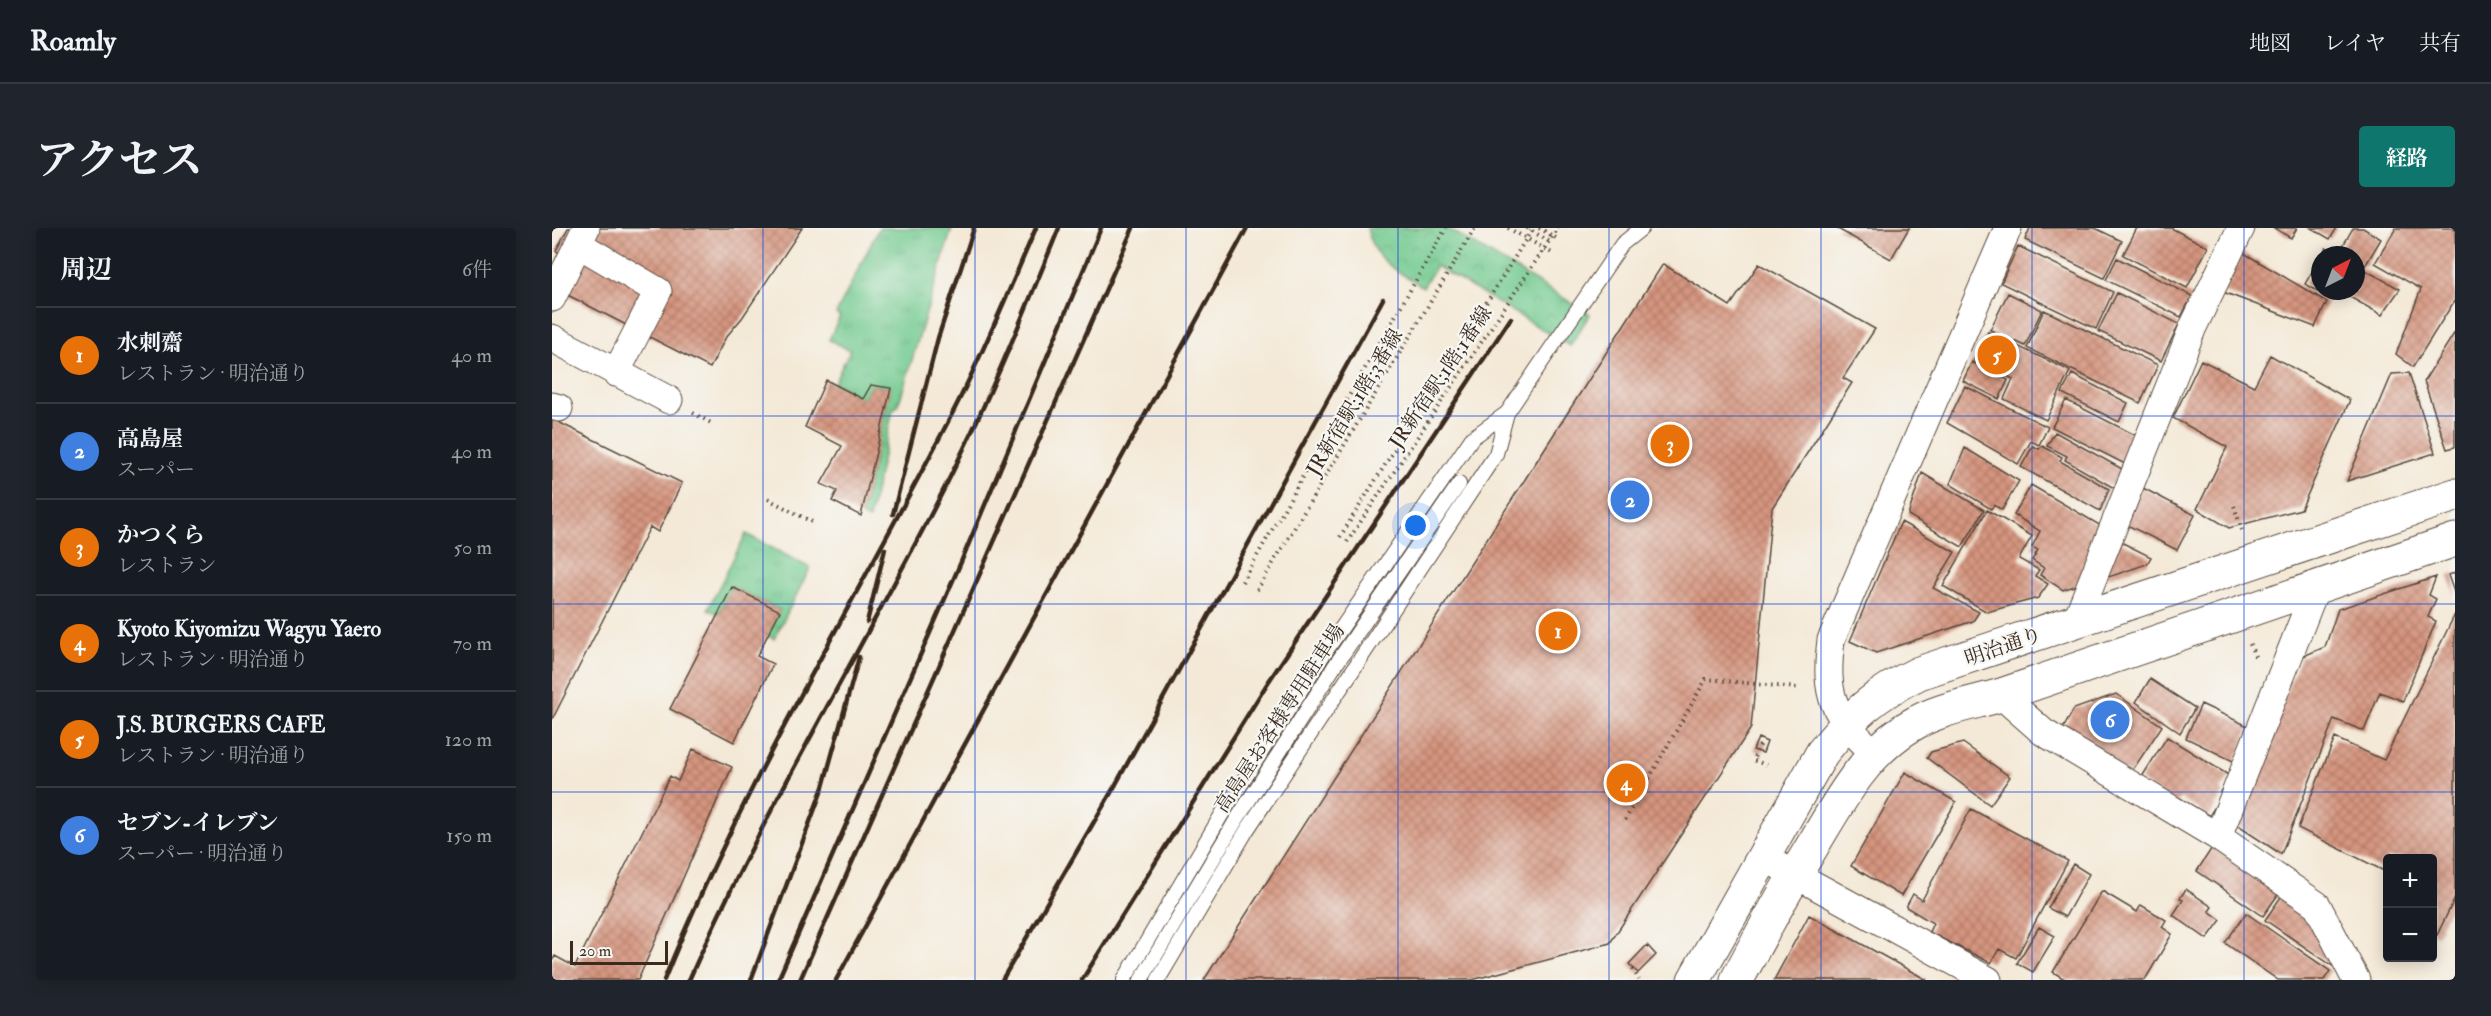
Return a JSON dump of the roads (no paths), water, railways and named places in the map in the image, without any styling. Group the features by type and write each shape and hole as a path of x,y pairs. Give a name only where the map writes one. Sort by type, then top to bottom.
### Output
{"main road":[{"name":"明治通り","path":"1694,980 1822,753 1844,725 1865,705 1891,686 1919,673 2455,495"},
{"path":"1737,980 1795,874 1851,781 1892,737 1933,715 2001,695 2455,540"}],"street":[{"path":"1875,754 1844,725 1831,698 1827,671 1831,640 2008,228"},
{"path":"2076,621 2193,327 2241,228"},
{"path":"552,298 582,236 658,291 616,373"},
{"path":"552,338 669,400"},
{"path":"2218,837 2316,587"},
{"path":"2001,695 2043,732 2218,837 2317,905 2356,980"},
{"path":"1763,857 1988,980"}],"lane":[{"path":"1158,980 1254,820 1496,454 1507,413 1622,244 1642,228"},
{"path":"1124,980 1222,814 1322,658 1472,438 1507,413"},
{"name":"高島屋お客様専用駐車場","path":"1141,980 1235,822 1334,666 1460,484"}],"railway":[{"path":"893,514 938,338 974,228"},
{"path":"664,980 695,907 764,764 915,485 963,391 996,322 1036,228"},
{"path":"689,980 779,795 958,461 1003,362 1059,228"},
{"path":"778,980 961,562 1101,228"},
{"path":"800,980 1133,228"},
{"path":"836,980 1247,228"},
{"path":"1002,980 1116,784 1383,299"},
{"path":"1082,980 1267,684 1511,318"},
{"path":"867,622 885,549"},
{"path":"751,980 823,787 859,657"}],"place":[{"name":"J.S. BURGERS CAFE","path":"1997,355"},
{"name":"かつくら","path":"1670,444"},
{"name":"高島屋","path":"1630,500"},
{"name":"水刺齋","path":"1558,631"},
{"name":"セブン-イレブン","path":"2110,720"},
{"name":"Kyoto Kiyomizu Wagyu Yaero","path":"1626,783"}]}
